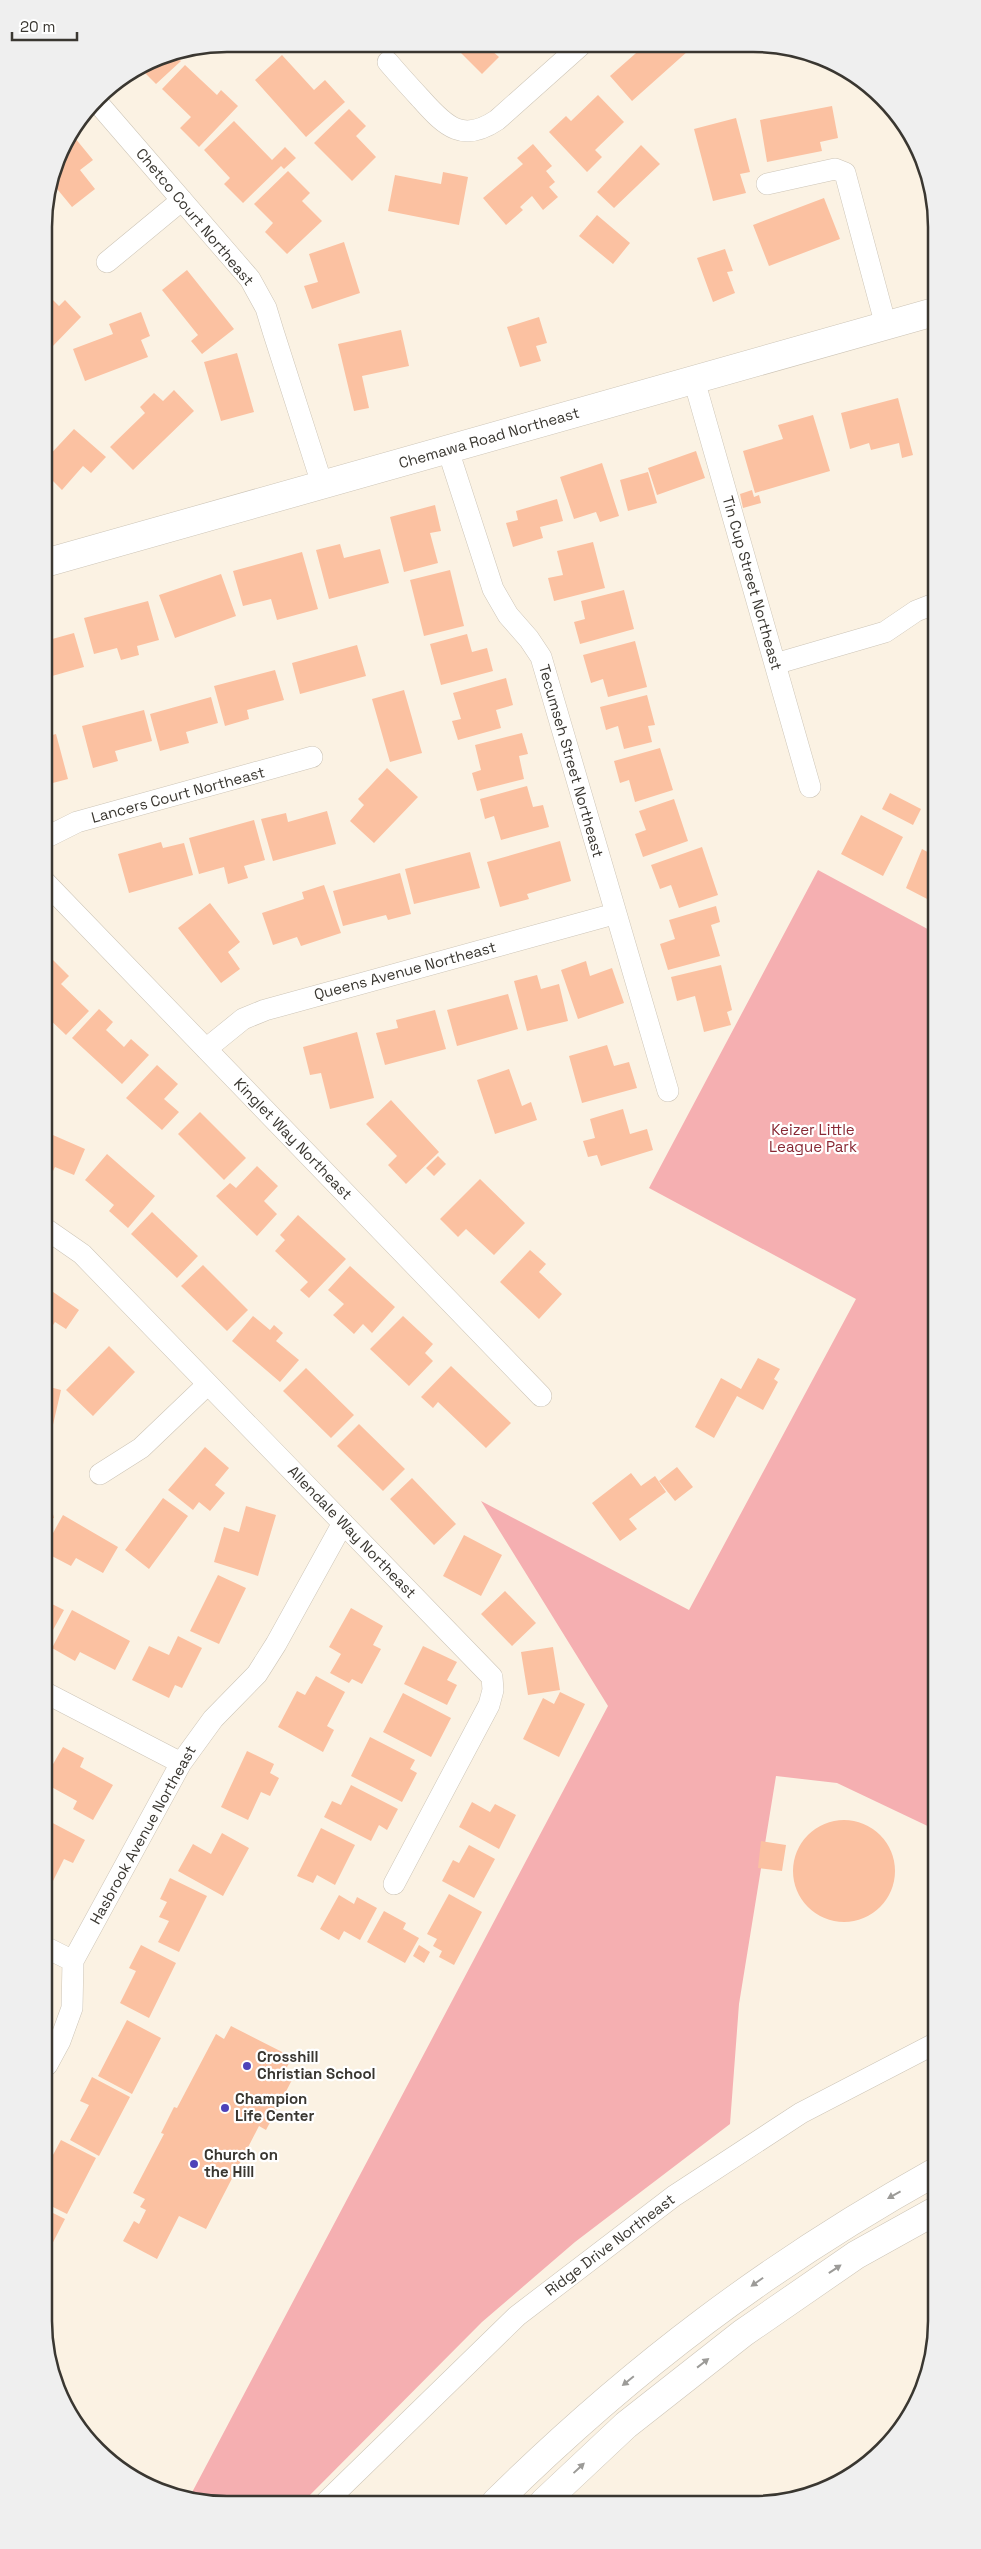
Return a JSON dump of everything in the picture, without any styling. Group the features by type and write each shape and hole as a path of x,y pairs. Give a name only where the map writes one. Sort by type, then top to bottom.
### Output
{"main road":[{"name":"Chemawa Road Northeast","path":"53,561 928,314"},
{"path":"502,2496 578,2423 672,2345 718,2310 866,2211 928,2177"},
{"path":"550,2496 626,2425 743,2333 856,2255 928,2215"}],"street":[{"path":"388,62 440,120 456,130 470,132 484,129 497,120 573,52"},
{"name":"Chetco Court Northeast","path":"101,107 250,279 266,308 322,484"},
{"path":"768,184 835,169 845,173 886,326"},
{"path":"107,262 182,200"},
{"name":"Tin Cup Street Northeast","path":"694,380 810,787"},
{"name":"Tecumseh Street Northeast","path":"448,450 493,590 508,615 529,639 541,657 614,914 630,960 668,1091"},
{"path":"775,664 885,632 916,611 928,606"},
{"name":"Lancers Court Northeast","path":"53,834 77,822 312,757"},
{"name":"Kinglet Way Northeast","path":"53,890 540,1396"},
{"name":"Queens Avenue Northeast","path":"206,1049 243,1019 265,1010 614,914"},
{"name":"Allendale Way Northeast","path":"53,1234 82,1254 492,1677 493,1690 489,1705 394,1884"},
{"path":"100,1474 141,1448 208,1384"},
{"name":"Hasbrook Avenue Northeast","path":"52,2056 60,2041 72,2008 73,1961 181,1763 213,1719 257,1674 276,1644 343,1523"},
{"path":"52,1695 181,1763"},
{"path":"52,1951 73,1961"},
{"name":"Ridge Drive Northeast","path":"332,2496 517,2316 674,2196 801,2113 928,2047"}],"green space":[{"name":"Keizer Little League Park","path":"818,870 928,929 928,1826 837,1783 776,1776 739,2004 730,2124 575,2242 482,2322 309,2496 216,2496 192,2493 608,1706 481,1501 689,1610 856,1299 649,1188"}],"building":[{"path":"494,52 499,57 482,74 461,53"},
{"path":"637,52 687,52 632,101 610,76"},
{"path":"282,55 314,90 325,80 345,102 306,137 255,80"},
{"path":"179,59 181,61 156,84 145,73"},
{"path":"185,65 217,95 221,90 238,106 199,147 180,128 191,117 162,89"},
{"path":"598,95 624,122 595,150 602,157 587,172 549,132 566,116 571,121"},
{"path":"832,106 838,138 820,142 822,151 767,162 760,120"},
{"path":"349,109 366,126 356,136 376,157 352,181 314,143"},
{"path":"736,118 750,172 740,174 746,193 713,201 694,129"},
{"path":"234,121 272,160 285,147 296,158 284,169 281,166 243,203 224,184 230,178 204,150"},
{"path":"76,140 93,160 80,170 95,189 72,207 57,189 62,171"},
{"path":"533,144 552,166 546,171 555,182 549,187 558,197 543,210 532,196 520,207 523,210 506,225 483,198 523,164 517,158"},
{"path":"641,145 660,164 614,208 597,192"},
{"path":"288,171 310,193 302,201 322,221 287,254 265,232 273,223 254,204"},
{"path":"443,172 468,177 459,225 388,211 395,175 441,184"},
{"path":"824,198 840,239 769,266 753,225"},
{"path":"597,215 630,243 613,264 579,236"},
{"path":"344,242 360,293 312,309 304,286 318,282 309,254"},
{"path":"725,249 733,271 727,272 735,293 713,302 697,258"},
{"path":"187,270 234,329 202,354 191,341 198,335 162,290"},
{"path":"53,300 59,306 65,300 81,317 53,346"},
{"path":"141,312 150,336 141,340 148,357 85,381 73,349 113,334 109,324"},
{"path":"539,317 547,343 536,346 541,361 520,367 507,327"},
{"path":"401,330 409,366 362,376 369,408 354,411 338,344"},
{"path":"237,353 254,412 221,421 204,362"},
{"path":"174,390 194,411 133,470 110,447 145,413 140,407 154,393 163,401"},
{"path":"898,398 913,455 902,458 899,443 871,450 869,443 850,449 841,413"},
{"path":"813,415 830,471 755,493 743,451 783,439 778,425"},
{"path":"74,429 106,457 91,473 83,466 62,490 53,481 53,452"},
{"path":"696,451 705,478 657,495 648,468"},
{"path":"602,463 619,516 600,522 596,512 574,519 560,477"},
{"path":"648,472 657,503 628,511 620,480"},
{"path":"752,490 754,497 759,495 761,503 743,508 740,494"},
{"path":"557,499 563,521 540,527 543,538 513,547 506,523 518,520 516,511"},
{"path":"435,505 441,531 430,533 438,563 404,572 390,517"},
{"path":"593,542 605,588 554,601 548,578 563,575 557,551"},
{"path":"340,544 344,558 380,549 389,583 329,599 316,550"},
{"path":"302,552 318,609 277,620 271,599 243,606 233,571"},
{"path":"450,570 464,626 424,636 410,580"},
{"path":"221,574 236,616 175,638 159,595"},
{"path":"624,590 634,629 580,644 574,622 585,619 581,601"},
{"path":"148,601 159,640 137,646 139,655 121,660 117,648 94,654 84,618"},
{"path":"74,633 84,667 53,676 53,639"},
{"path":"467,634 472,652 487,648 493,671 441,685 430,644"},
{"path":"635,641 647,687 608,697 603,679 591,683 583,655"},
{"path":"357,645 366,676 300,694 292,663"},
{"path":"275,670 284,700 247,710 249,719 225,726 214,686"},
{"path":"506,678 513,705 496,710 501,728 458,740 452,721 461,719 453,693"},
{"path":"404,690 422,753 390,762 372,699"},
{"path":"647,695 655,725 648,726 652,742 624,749 618,726 606,730 600,707"},
{"path":"211,697 218,723 186,732 189,743 160,751 150,714"},
{"path":"144,710 152,741 115,751 118,761 93,768 82,726"},
{"path":"522,733 528,754 519,756 524,779 477,791 472,773 481,770 475,745"},
{"path":"56,734 68,779 53,783 53,735"},
{"path":"660,748 673,790 635,802 629,780 620,783 614,761"},
{"path":"387,768 418,797 374,843 350,821 364,805 358,799"},
{"path":"527,786 533,807 543,805 549,827 501,840 494,816 485,819 480,799"},
{"path":"890,793 921,809 913,825 882,809"},
{"path":"674,799 688,841 643,857 635,834 646,830 639,811"},
{"path":"327,811 336,844 273,861 261,819 286,813 288,822"},
{"path":"861,815 903,837 883,876 841,854"},
{"path":"254,820 265,860 244,866 248,878 228,884 224,867 199,874 189,838"},
{"path":"560,841 571,881 527,894 529,899 500,907 487,862"},
{"path":"161,842 163,848 184,843 193,875 129,893 118,854"},
{"path":"702,847 718,895 679,908 671,885 660,889 651,865"},
{"path":"922,849 928,852 928,899 906,888"},
{"path":"470,852 480,888 414,904 405,869"},
{"path":"400,873 411,914 388,920 386,915 343,926 333,891"},
{"path":"324,885 341,933 301,946 297,937 273,945 262,913 304,899 302,892"},
{"path":"210,903 240,942 228,952 240,969 221,983 178,928"},
{"path":"716,906 720,922 711,925 720,956 668,970 660,944 675,939 669,920"},
{"path":"53,960 69,976 61,984 89,1011 66,1035 53,1022"},
{"path":"586,961 590,976 612,968 624,1003 578,1019 561,970"},
{"path":"721,965 732,1010 727,1012 731,1025 704,1032 695,996 677,1001 671,977"},
{"path":"537,975 541,989 559,984 568,1021 527,1031 514,981"},
{"path":"508,994 518,1029 457,1046 447,1010"},
{"path":"99,1009 113,1022 106,1030 124,1047 131,1039 149,1055 122,1084 72,1038"},
{"path":"435,1010 446,1049 385,1065 376,1033 398,1028 396,1020"},
{"path":"357,1032 374,1098 330,1109 321,1073 310,1075 303,1047"},
{"path":"607,1045 614,1066 629,1062 637,1088 582,1103 569,1056"},
{"path":"157,1065 178,1084 164,1099 179,1112 162,1130 126,1098"},
{"path":"509,1069 522,1106 531,1102 537,1120 495,1134 477,1080"},
{"path":"391,1100 439,1152 406,1184 388,1165 397,1156 366,1124"},
{"path":"623,1109 630,1134 647,1129 653,1150 601,1166 597,1155 588,1157 583,1141 595,1138 590,1119"},
{"path":"200,1112 246,1158 224,1180 178,1134"},
{"path":"53,1135 85,1149 74,1175 55,1167 53,1172"},
{"path":"107,1154 155,1196 128,1228 109,1211 114,1205 85,1180"},
{"path":"438,1156 446,1164 434,1176 426,1168"},
{"path":"257,1166 278,1186 264,1201 277,1214 257,1236 216,1196 230,1183 236,1188"},
{"path":"480,1179 525,1223 494,1255 466,1229 458,1237 440,1219"},
{"path":"152,1212 198,1256 177,1278 131,1234"},
{"path":"298,1215 346,1259 309,1298 300,1290 308,1282 275,1251 285,1240 280,1235"},
{"path":"530,1250 546,1264 539,1272 562,1294 539,1319 500,1282"},
{"path":"203,1265 248,1310 227,1331 181,1286"},
{"path":"350,1266 395,1307 372,1333 363,1324 354,1334 333,1315 344,1304 328,1290"},
{"path":"52,1292 79,1310 66,1329 55,1322 52,1326"},
{"path":"253,1316 270,1330 274,1325 283,1333 276,1341 299,1360 280,1382 232,1341"},
{"path":"403,1316 433,1344 425,1353 433,1361 409,1386 370,1349"},
{"path":"109,1346 135,1372 93,1416 66,1390"},
{"path":"758,1358 780,1369 774,1379 778,1382 763,1410 737,1396 714,1438 695,1427 721,1378 741,1389"},
{"path":"451,1366 511,1423 486,1448 438,1402 433,1408 421,1397"},
{"path":"306,1368 354,1415 331,1438 283,1391"},
{"path":"52,1388 61,1390 52,1427"},
{"path":"359,1424 405,1469 383,1491 337,1446"},
{"path":"205,1447 229,1468 215,1485 225,1493 210,1511 199,1502 193,1510 168,1490"},
{"path":"677,1467 693,1487 675,1501 659,1481"},
{"path":"631,1473 641,1486 655,1476 666,1492 629,1519 637,1529 620,1541 592,1503"},
{"path":"412,1478 456,1524 434,1545 390,1499"},
{"path":"163,1498 188,1516 149,1569 125,1550"},
{"path":"246,1506 276,1515 258,1576 214,1562 224,1527 239,1532"},
{"path":"63,1515 118,1547 103,1573 76,1558 71,1566 52,1556 52,1534"},
{"path":"464,1535 502,1555 481,1596 443,1576"},
{"path":"218,1575 246,1588 219,1644 190,1631"},
{"path":"505,1591 536,1623 512,1646 481,1614"},
{"path":"52,1604 64,1610 52,1631"},
{"path":"351,1608 383,1626 373,1645 381,1649 362,1684 352,1679 349,1683 330,1673 341,1654 329,1647"},
{"path":"72,1610 130,1641 115,1670 80,1652 75,1661 52,1647"},
{"path":"178,1636 202,1648 182,1688 175,1685 169,1698 132,1680 149,1646 169,1655"},
{"path":"423,1646 457,1662 447,1680 457,1685 447,1705 404,1684"},
{"path":"553,1647 560,1690 528,1695 521,1652"},
{"path":"316,1676 345,1692 327,1726 334,1730 323,1752 278,1727 297,1691 305,1695"},
{"path":"560,1692 585,1704 559,1757 523,1739 543,1698 554,1704"},
{"path":"403,1693 451,1718 431,1757 383,1732"},
{"path":"370,1737 415,1760 410,1769 417,1773 402,1802 351,1776"},
{"path":"63,1747 84,1758 80,1767 113,1785 93,1820 73,1809 77,1801 52,1787 52,1765"},
{"path":"247,1751 274,1764 270,1773 279,1778 270,1796 261,1792 248,1820 221,1807"},
{"path":"351,1785 398,1809 387,1830 379,1825 371,1841 324,1817 332,1801 341,1805"},
{"path":"472,1802 490,1812 495,1804 516,1815 499,1849 459,1827"},
{"path":"844,1820 864,1824 880,1835 891,1851 895,1871 891,1891 880,1907 864,1918 844,1922 824,1918 808,1907 797,1891 793,1871 797,1851 808,1835 824,1824"},
{"path":"52,1823 85,1840 73,1863 64,1859 52,1883"},
{"path":"321,1828 355,1845 335,1885 317,1875 313,1883 297,1876"},
{"path":"222,1833 249,1848 223,1896 178,1871 193,1844 211,1854"},
{"path":"761,1841 786,1845 782,1871 758,1868"},
{"path":"469,1845 495,1859 474,1898 442,1881 453,1860 459,1863"},
{"path":"170,1878 207,1896 179,1952 158,1942 169,1921 159,1917 167,1902 160,1899"},
{"path":"449,1894 482,1912 454,1965 439,1957 442,1951 433,1946 437,1939 427,1934"},
{"path":"339,1895 354,1904 357,1897 377,1908 360,1940 344,1931 339,1940 320,1929"},
{"path":"384,1911 406,1923 403,1929 419,1938 405,1963 367,1942"},
{"path":"141,1945 176,1963 149,2018 120,2003 136,1971 129,1968"},
{"path":"419,1945 430,1952 424,1963 413,1956"},
{"path":"127,2020 161,2038 132,2094 98,2076"},
{"name":"Church on the Hill","path":"231,2026 292,2057 285,2071 294,2076 266,2130 259,2126 206,2229 179,2216 157,2259 123,2241 134,2221 139,2224 146,2210 140,2207 145,2199 133,2193 164,2134 161,2133 174,2107 177,2108 216,2034 224,2039"},
{"path":"92,2077 130,2097 99,2156 70,2140 89,2105 80,2101"},
{"path":"61,2140 96,2158 67,2214 52,2207 52,2157"},
{"path":"52,2213 65,2219 52,2244"}],"place":[{"name":"Crosshill Christian School","path":"247,2066"},
{"name":"Champion Life Center","path":"225,2108"},
{"name":"Church on the Hill","path":"194,2164"}]}
